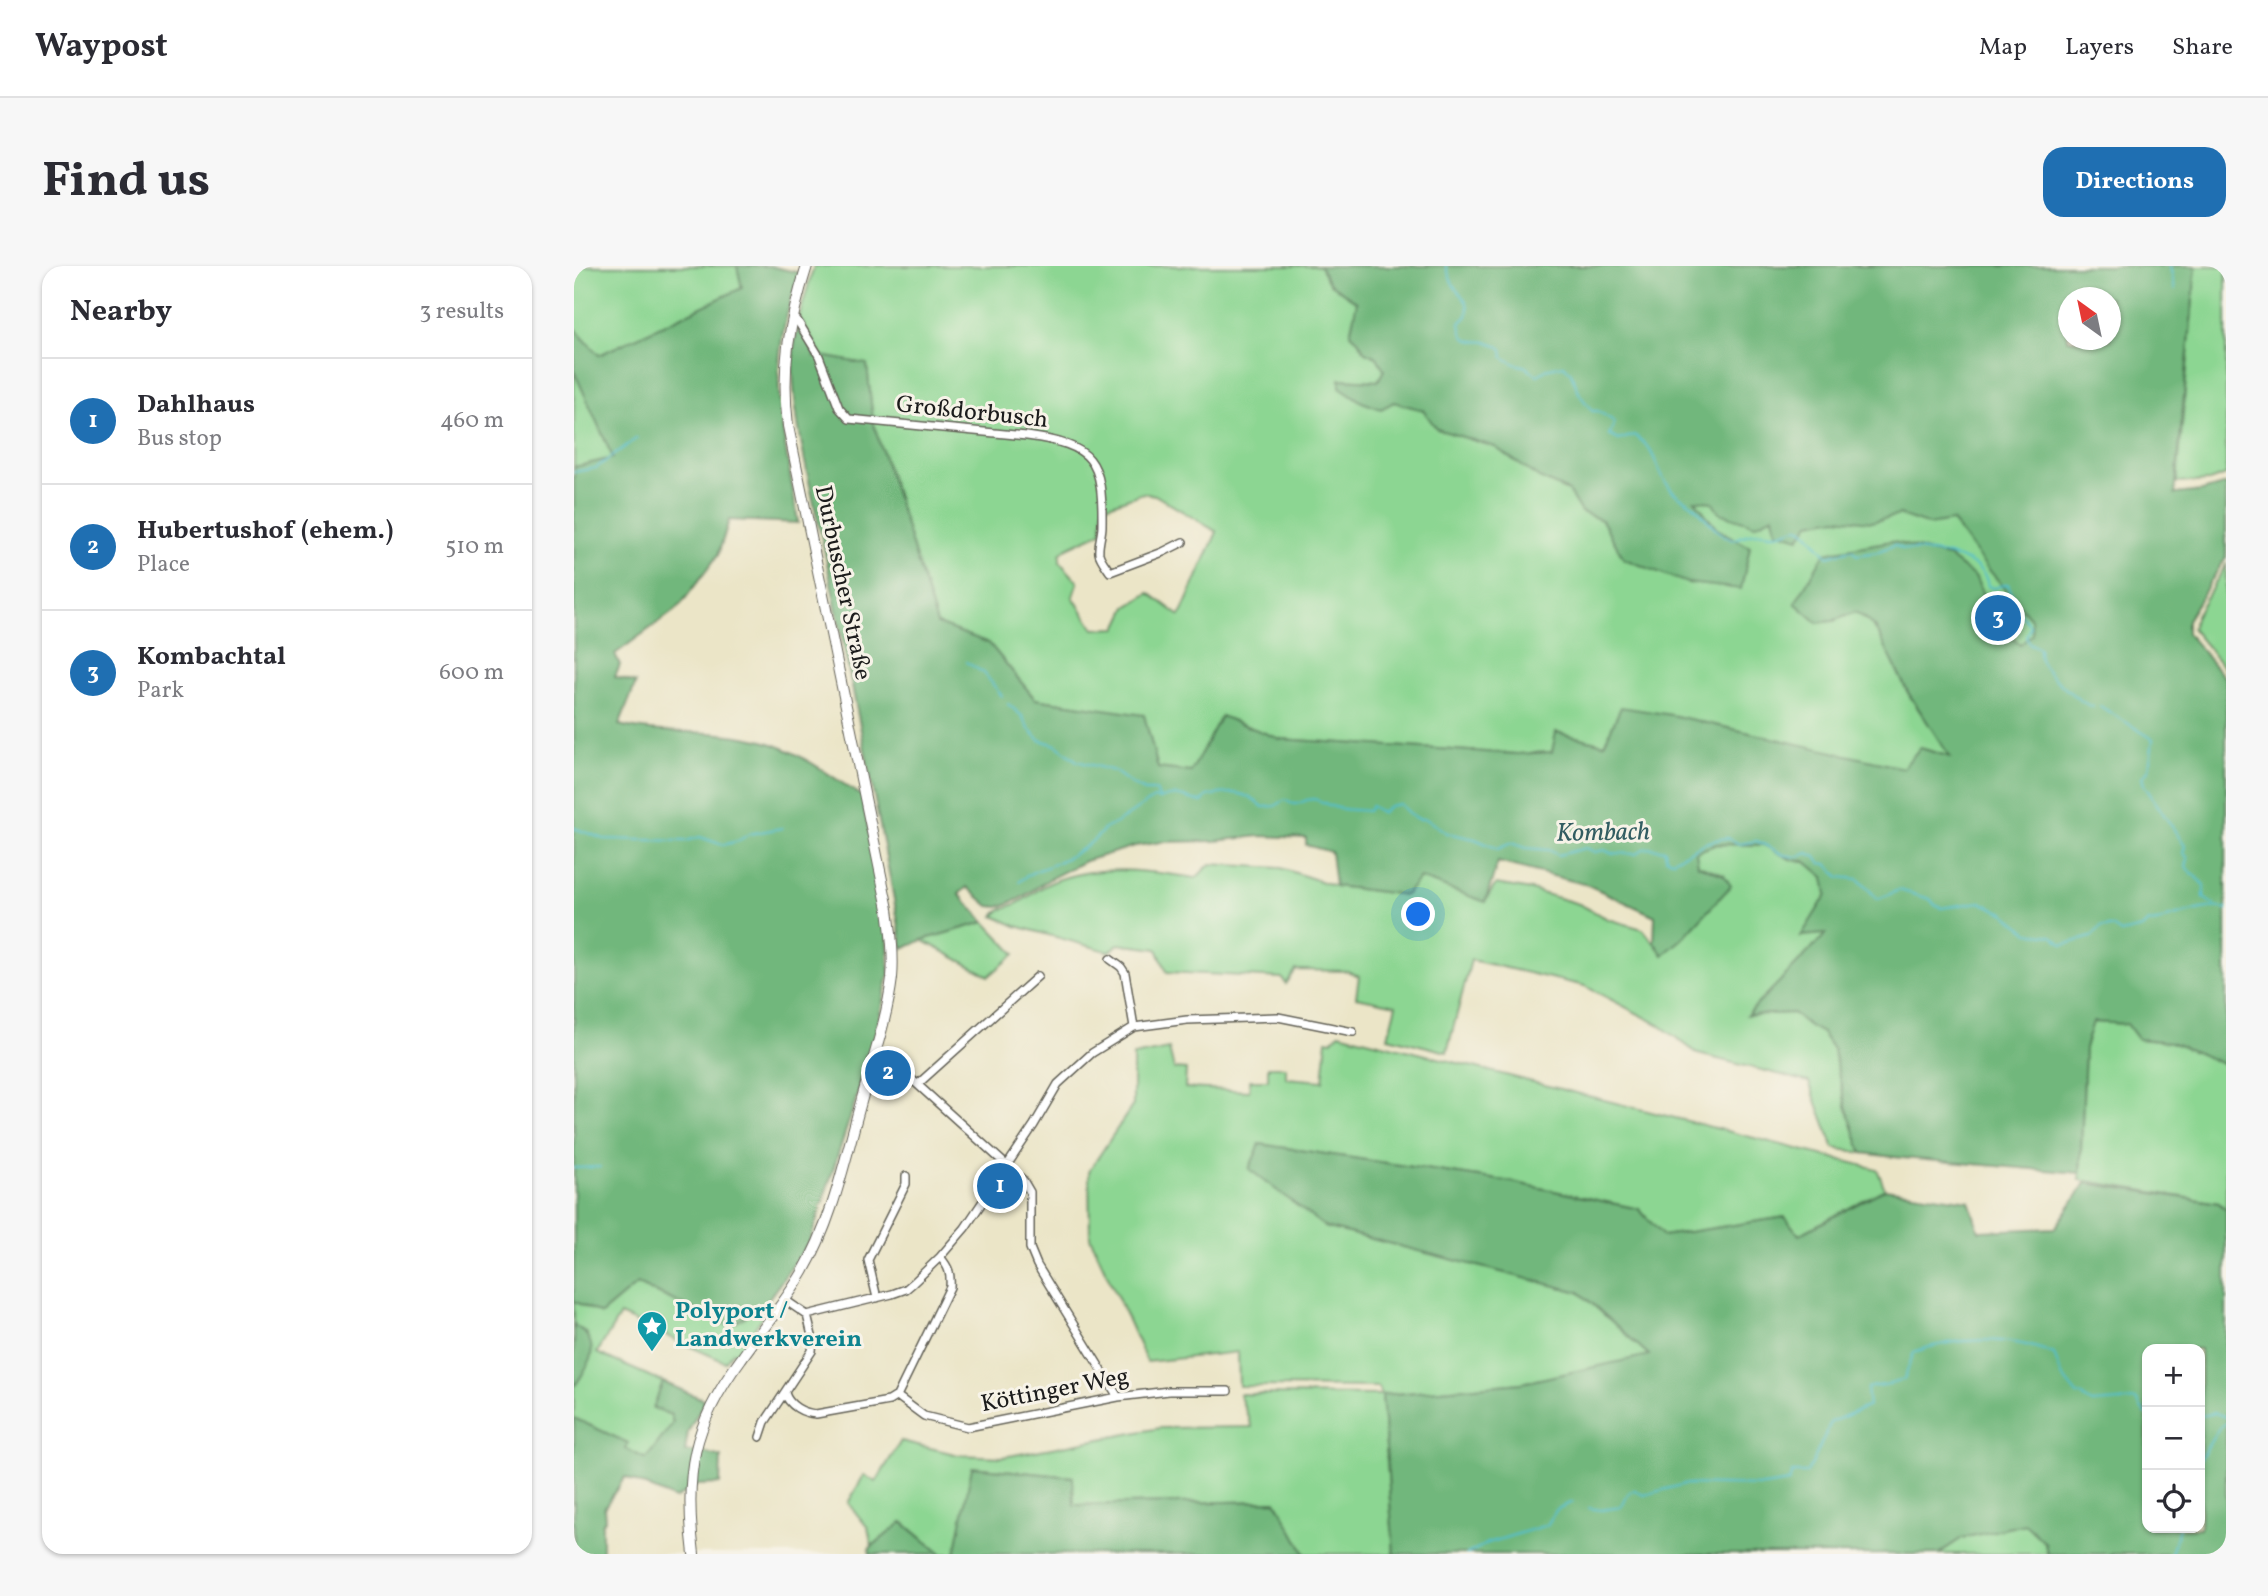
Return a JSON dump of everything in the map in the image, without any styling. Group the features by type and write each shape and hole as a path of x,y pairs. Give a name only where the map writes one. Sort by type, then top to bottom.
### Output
{"main road":[{"name":"Durbuscher Straße","path":"694,1554 689,1501 690,1478 701,1430 727,1379 785,1300 813,1253 829,1212 887,1008 892,978 888,909 788,426 785,366 792,318 807,266"}],"street":[{"name":"Großdorbusch","path":"792,318 797,320 811,342 839,408 849,419 1027,436 1057,441 1080,450 1100,477 1103,507 1099,554 1110,572 1183,542"},
{"path":"1110,959 1125,973 1134,1027"},
{"path":"918,1084 1038,976"},
{"path":"807,1315 906,1289 940,1257 965,1228 1058,1084 1092,1053 1134,1027 1187,1020 1279,1017 1353,1032"},
{"path":"876,1047 1023,1180 1030,1192 1030,1248 1037,1265 1118,1396"},
{"path":"877,1298 868,1259 906,1184 906,1176"},
{"path":"785,1393 787,1400 806,1413 889,1401 897,1396 950,1287 948,1266 940,1257"},
{"path":"760,1437 765,1422 812,1351 813,1340 807,1315 785,1300"},
{"name":"Köttinger Weg","path":"897,1396 924,1416 968,1427 1118,1396 1168,1391 1228,1391"}],"green space":[{"path":"574,266 737,266 742,288 599,356 574,328"},
{"path":"737,266 770,266 800,273 786,320 779,368 782,426 798,523 729,520 718,555 678,608 615,654 620,665 615,677 636,683 619,725 745,737 777,745 862,796 888,932 889,974 872,1050 810,1241 765,1304 730,1326 637,1284 601,1314 574,1301 574,467 613,458 574,371 574,328 599,355 742,288"},
{"path":"814,266 1320,266 1329,283 1357,302 1358,340 1365,352 1377,357 1384,370 1378,381 1340,379 1340,387 1423,410 1437,429 1495,447 1539,478 1568,491 1581,512 1602,520 1624,559 1671,496 1935,500 2038,613 2034,904 1910,580 1833,621 1855,612 1874,628 1887,648 1908,693 1952,757 1920,748 1904,768 1604,744 1557,732 1552,752 1517,754 1280,739 1221,716 1191,773 1158,768 1144,716 1035,699 989,643 937,624 873,422 867,365 822,356 799,317","holes":["1143,493 1155,495 1217,532 1180,616 1149,593 1127,607 1117,628 1094,629 1073,597 1078,582 1060,562 1060,554 1102,532 1103,507"]},
{"path":"1320,266 2196,266 2175,494 2202,491 2226,484 2226,557 2187,620 2187,633 2226,679 2226,1065 2171,1042 2138,1039 2127,1024 2093,1022 2085,1048 2080,1173 1862,1153 1846,1106 1833,1049 1822,1033 1793,1013 1747,1015 1826,934 1801,936 1827,894 1824,877 1805,861 1792,860 1764,845 1717,844 1696,852 1698,865 1724,875 1731,886 1682,939 1663,955 1654,942 1655,916 1588,885 1498,862 1485,902 1420,878 1405,895 1335,886 1331,852 1306,845 1306,838 1260,836 1135,846 1085,861 1051,878 1019,899 999,907 989,906 967,887 959,894 985,922 922,940 903,949 866,753 801,442 793,379 798,329 808,341 815,357 867,364 873,422 937,624 989,643 1035,699 1144,715 1158,768 1191,772 1221,716 1280,739 1517,754 1552,752 1556,732 1604,744 1621,707 1672,715 1903,768 1920,748 1950,757 1909,694 1876,628 1855,612 1833,621 1818,623 1795,603 1825,553 1891,541 1949,557 1976,578 1993,619 2020,645 2032,634 2031,619 1983,563 1952,521 1929,525 1900,515 1871,522 1837,518 1810,523 1799,538 1776,531 1773,516 1755,525 1719,513 1712,502 1695,500 1717,529 1750,547 1741,589 1687,583 1624,559 1602,520 1581,512 1568,491 1539,478 1495,447 1437,429 1423,410 1394,402 1381,409 1362,402 1340,387 1340,379 1378,381 1384,370 1377,357 1365,352 1358,340 1350,334 1357,302 1329,283"},
{"path":"2196,266 2226,266 2226,475 2209,481 2177,483"},
{"path":"574,371 613,458 574,467"},
{"path":"2226,565 2226,670 2192,629 2196,615"},
{"path":"1717,844 1764,845 1792,860 1805,861 1824,877 1827,894 1802,936 1827,933 1748,1015 1793,1013 1822,1033 1833,1049 1846,1106 1862,1153 1834,1148 1809,1082 1698,1054 1658,1024 1585,986 1471,960 1447,1052 1388,1037 1396,1005 1356,997 1359,976 1347,971 1296,970 1286,984 1282,978 1167,972 1157,949 1118,944 1110,952 1016,926 994,916 1050,883 1085,873 1122,870 1196,878 1210,864 1281,868 1335,886 1405,895 1420,878 1485,901 1496,884 1531,890 1579,904 1608,919 1643,929 1663,954 1724,874 1698,865 1695,852"},
{"path":"985,922 1015,954 989,976 922,940"},
{"path":"2092,1022 2127,1024 2138,1039 2171,1042 2226,1065 2226,1210 2219,1203 2080,1180 2085,1048"},
{"path":"1339,1033 1877,1169 1885,1189 1799,1235 1785,1217 1662,1236 1639,1209 1512,1182 1260,1144 1325,1227 1579,1292 1650,1356 1522,1383 1382,1395 1394,1554 1305,1554 1275,1501 1073,1505 1073,1477 973,1467 955,1554 941,1554 903,1522 872,1546 868,1528 848,1503 864,1475 876,1482 901,1441 959,1455 1003,1457 1160,1428 1252,1427 1239,1394 1381,1395 1378,1387 1239,1386 1238,1352 1147,1362 1090,1237 1089,1171 1133,1105 1133,1056 1169,1049 1174,1069 1186,1070 1185,1088 1249,1091 1250,1080 1268,1080 1268,1067 1286,1067 1286,1078 1323,1081 1327,1040 1332,1041"},
{"path":"1260,1144 1512,1182 1639,1209 1663,1236 1785,1217 1799,1235 1885,1189 1969,1201 1979,1231 2055,1228 2086,1183 2219,1203 2226,1210 2226,1554 2047,1554 2045,1543 2025,1524 1962,1538 1938,1554 1394,1554 1382,1395 1522,1383 1649,1355 1579,1292 1325,1227 1249,1169"},
{"path":"637,1284 730,1326 765,1304 770,1306 737,1354 733,1352 725,1362 620,1315 597,1353 663,1382 654,1408 671,1415 673,1423 646,1459 626,1449 628,1443 574,1418 574,1387 589,1362 587,1333 574,1325 574,1301 601,1314"},
{"path":"574,1325 589,1339 591,1354 574,1387"},
{"path":"663,1382 705,1400 688,1432 685,1452 703,1452 721,1457 720,1484 697,1485 675,1499 625,1477 604,1508 602,1554 574,1554 574,1418 628,1443 626,1449 646,1459 673,1423 671,1415 653,1408"},
{"path":"972,1467 1073,1477 1074,1505 1276,1501 1305,1554 955,1554"},
{"path":"902,1522 941,1554 870,1554 869,1549"},
{"path":"2025,1524 2045,1543 2047,1554 1938,1554 1962,1538"}],"waterway":[{"path":"1446,266 1453,283 1467,303 1467,316 1460,323 1461,331 1467,339 1495,344 1502,349 1503,357 1538,375 1549,368 1564,365 1592,411 1598,411 1615,422 1609,435 1619,440 1634,435 1641,440 1651,452 1670,489 1696,508 1721,534 1733,540 1750,534 1778,534 1802,528 1828,556 1852,550 1857,555 1878,552 1894,545 1903,549 1940,553 1966,561 1977,567 1988,586 1994,588 2008,584 2020,613 2030,626 2026,637 2029,643 2039,648 2043,665 2063,686 2093,707"},
{"path":"2170,266 2175,290"},
{"path":"574,472 596,468 637,438"},
{"name":"Kombach","path":"966,662 984,673 1002,696"},
{"name":"Kombach","path":"1008,704 1022,716 1029,729 1040,740 1056,745 1077,761 1114,771 1145,791 1156,791 1160,799 1176,796 1202,802 1207,796 1237,793 1249,797 1263,807 1275,806 1285,800 1296,804 1312,799 1342,809 1368,811 1371,806 1382,813 1389,806 1400,804 1410,815 1426,819 1447,833 1475,839 1498,849 1511,843 1526,848 1549,850 1558,855 1586,848 1595,852 1604,850 1611,853 1636,854 1651,848 1665,850 1666,858 1673,860 1705,843 1720,839 1728,838 1739,844 1757,841 1784,855 1798,857 1808,853 1820,863 1827,864 1839,877 1858,879 1878,899 1899,890 1930,899 1941,908 1980,902 2004,913 2029,933 2052,936 2063,945 2091,937 2101,927 2112,927 2121,933 2142,928 2148,922 2157,922 2198,910 2226,909"},
{"path":"2100,706 2153,739 2149,769 2142,777 2144,785 2185,846 2183,853 2188,858 2186,867 2204,885 2204,898 2214,905"},
{"name":"Kombach","path":"1019,882 1024,877 1077,852 1104,829 1154,798 1159,799"},
{"path":"574,828 604,839 686,841 700,837 723,845 738,841 749,834 782,828"},
{"path":"574,1168 600,1167"},
{"path":"1588,1508 1601,1510 1621,1507 1628,1494 1634,1490 1644,1495 1685,1484 1764,1486 1789,1482 1792,1473 1806,1473 1831,1422 1869,1406 1867,1388 1904,1379 1914,1352 1948,1343 2003,1341 2038,1348 2054,1354 2062,1376 2077,1395 2083,1395 2092,1403 2136,1400 2142,1409"},
{"path":"2205,1415 2215,1413 2226,1417"},
{"path":"2205,1451 2219,1428 2226,1423"},
{"path":"1467,1554 1488,1543 1547,1525 1557,1509 1573,1502"},
{"path":"2171,1554 2177,1533"}],"place":[{"name":"Kombachtal","path":"1998,618"},
{"name":"Hubertushof (ehem.)","path":"888,1073"},
{"name":"Dahlhaus","path":"1000,1186"},
{"name":"Polyport / Landwerkverein","path":"652,1353"}]}
